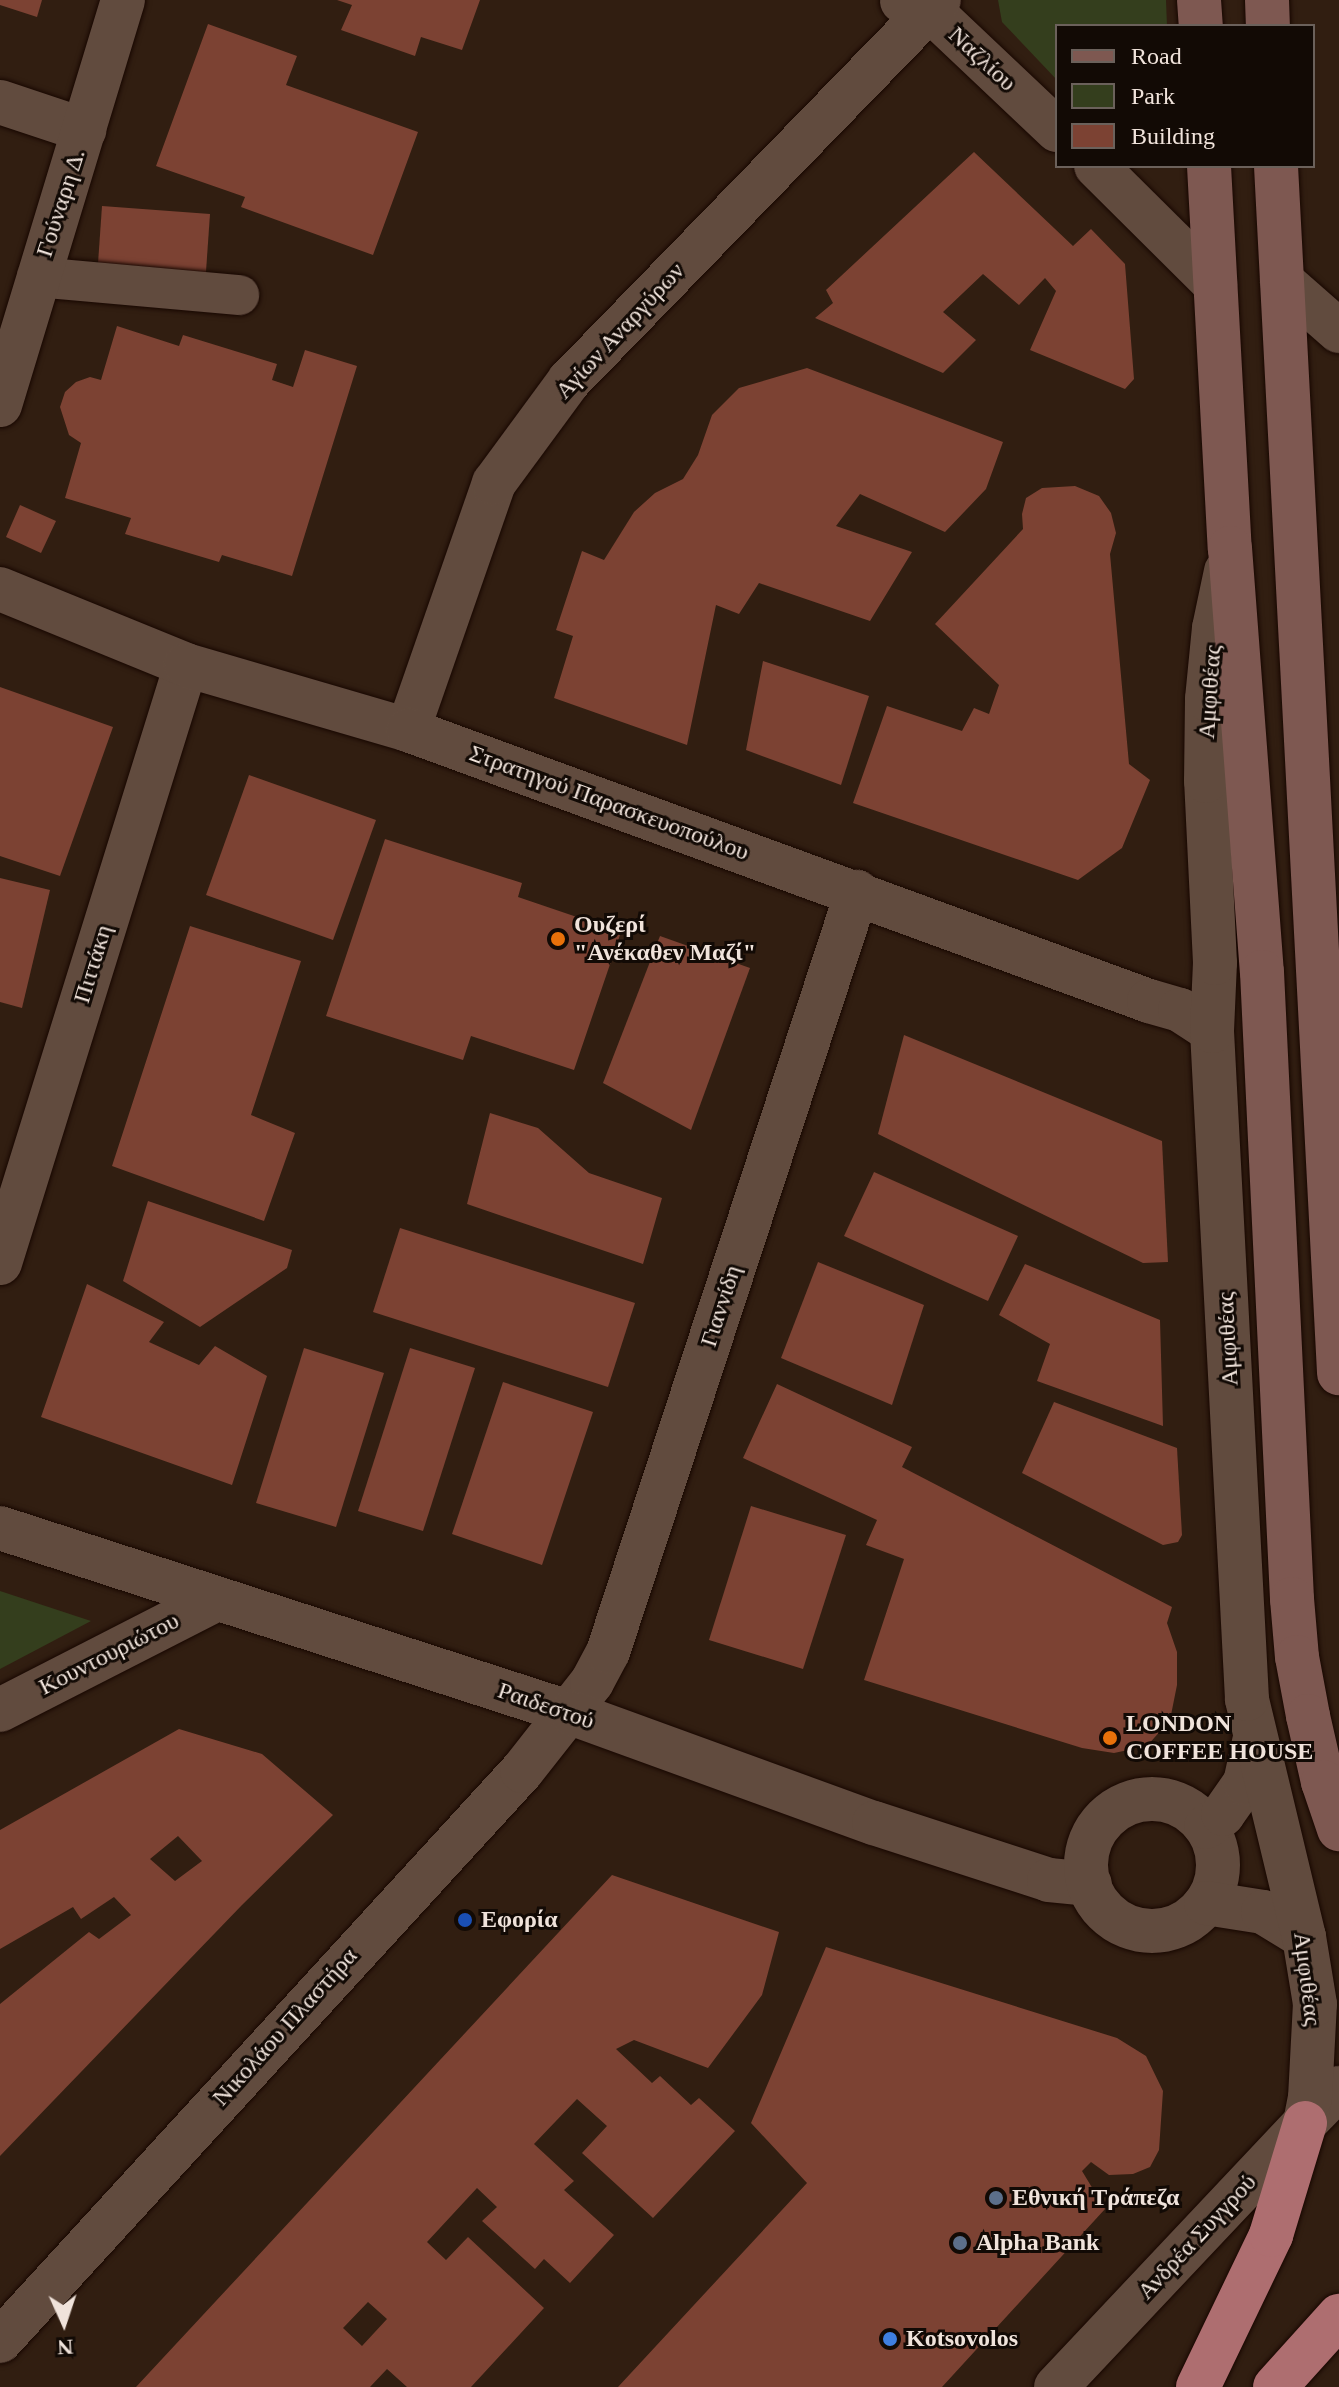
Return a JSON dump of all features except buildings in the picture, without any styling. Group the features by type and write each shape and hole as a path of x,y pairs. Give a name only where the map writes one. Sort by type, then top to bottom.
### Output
{"highway":[{"path":"1198,2387 1271,2235 1305,2123"},
{"path":"1275,2387 1339,2316"}],"main road":[{"path":"1199,0 1201,24"},
{"path":"1267,0 1268,24"},
{"name":"Αμφιθέας","path":"1209,168 1230,548 1262,972 1297,1657 1323,1782 1339,1829"},
{"path":"1276,168 1339,1373"},
{"path":"1319,978 1339,905"}],"street":[{"name":"Γούναρη Δ.","path":"0,405 123,0"},
{"name":"Ναζλίου","path":"923,3 1055,128"},
{"name":"Αγίων Αναργύρων","path":"408,730 494,483 569,381 923,3"},
{"path":"0,102 84,130"},
{"path":"1098,168 1215,284"},
{"path":"37,277 239,295"},
{"path":"1282,281 1339,331"},
{"name":"Αμφιθέας","path":"1230,548 1214,628 1207,699 1206,781 1215,963 1212,1031 1247,1699 1304,1937 1315,2004 1315,2042 1305,2123"},
{"name":"Στρατηγού Παρασκευοπούλου","path":"0,589 186,665 408,730 857,892 1180,1010 1212,1031"},
{"name":"Πιττάκη","path":"0,1263 186,665"},
{"name":"Γιαννίδη","path":"571,1713 608,1652 857,892"},
{"name":"Ραιδεστού","path":"0,1528 571,1713 1049,1880 1090,1884"},
{"name":"Κουντουριώτου","path":"0,1710 217,1599"},
{"name":"Νικολάου Πλαστήρα","path":"0,2341 571,1713"},
{"path":"1206,1827 1223,1814 1245,1783 1255,1739"},
{"path":"1160,1799 1176,1803 1206,1827 1218,1861 1218,1876 1206,1903 1181,1924 1150,1931 1119,1921 1106,1912 1090,1884 1086,1868 1093,1836 1113,1811 1128,1804 1160,1799"},
{"path":"1206,1903 1263,1912 1304,1937"},
{"name":"Ανδρέα Συγγρού","path":"1056,2387 1339,2088"}],"green space":[{"path":"998,0 1166,0 1167,24 1055,24 1055,78 1002,22"},
{"path":"0,1591 91,1621 0,1669"}],"place":[{"name":"Ουζερί \"Ανέκαθεν Μαζί\"","path":"558,939"},
{"name":"LONDON COFFEE HOUSE","path":"1110,1738"},
{"name":"Εφορία","path":"465,1920"},
{"name":"Εθνική Τράπεζα","path":"996,2198"},
{"name":"Alpha Bank","path":"960,2243"},
{"name":"Kotsovolos","path":"890,2339"}]}
